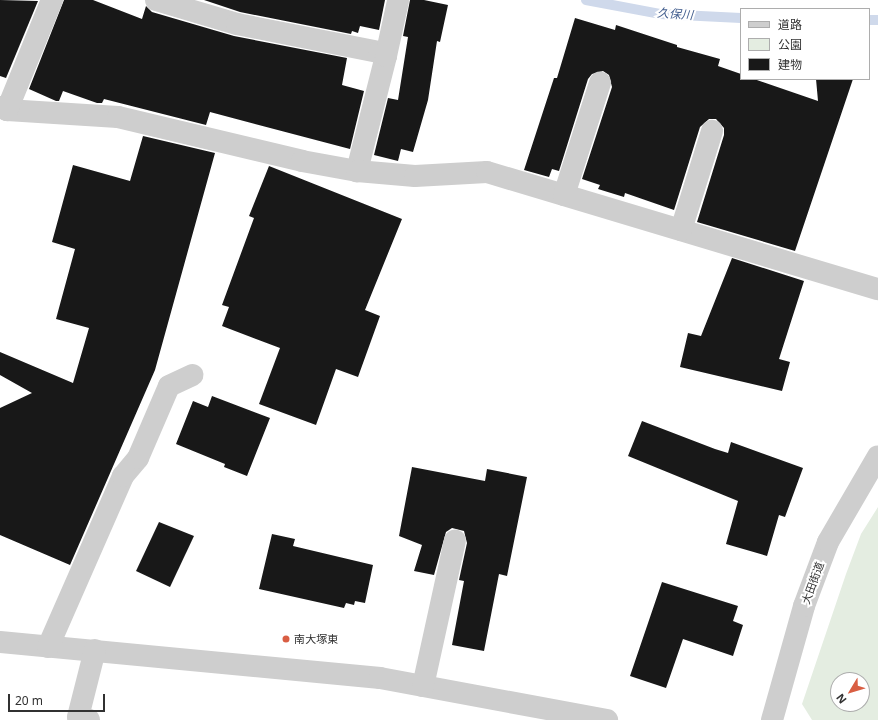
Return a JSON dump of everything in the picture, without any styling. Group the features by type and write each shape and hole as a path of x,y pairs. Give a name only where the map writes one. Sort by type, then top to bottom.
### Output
{"street":[{"path":"52,0 4,108 118,117 356,171 415,176 486,172 878,288"},
{"path":"156,0 237,24 379,52 386,56"},
{"path":"356,171 386,56 398,1"},
{"path":"564,195 600,82"},
{"path":"681,230 712,131"},
{"path":"48,647 123,476 138,458 169,386 193,375"},
{"name":"大田街道","path":"772,720 804,606 828,542 878,456"},
{"path":"423,686 455,540"},
{"path":"0,642 380,678 607,720"},
{"path":"81,719 95,650"}],"green space":[{"path":"878,507 878,720 812,720 802,704 861,534"}],"building":[{"path":"0,0 38,1 6,78 0,76"},
{"path":"64,0 93,0 142,19 146,6 152,12 234,36 347,58 342,85 364,91 350,149 210,112 206,125 104,99 102,103 97,103 63,91 59,101 56,101 29,89"},
{"path":"204,0 385,0 379,30 360,26 358,33 352,31 351,34 240,12"},
{"path":"410,0 424,0 448,5 440,42 437,41 428,100 413,152 401,149 398,161 374,155 388,98 398,100 408,37 403,36"},
{"path":"575,18 615,30 616,25 677,45 677,47 720,59 718,66 740,74 740,80 757,80 818,101 816,80 853,80 795,251 697,222 724,135 724,128 716,119 709,119 700,127 674,210 625,193 624,197 598,189 600,185 582,179 612,87 609,75 603,71 592,74 588,79 559,171 552,169 549,177 524,170 554,78 557,78"},
{"path":"143,136 215,153 155,370 70,565 0,535 0,408 32,393 0,375 0,352 73,383 89,328 56,319 75,249 52,242 73,165 130,181"},
{"path":"269,166 402,219 365,310 380,316 358,377 336,369 316,425 259,404 280,348 222,326 229,307 222,305 254,218 249,216"},
{"path":"732,258 804,281 779,359 790,362 782,391 680,367 688,333 701,336"},
{"path":"212,396 270,418 247,476 224,467 225,464 176,444 193,401 208,407"},
{"path":"642,421 728,453 731,442 803,468 785,517 779,515 767,556 726,544 738,501 628,456"},
{"path":"412,467 485,481 487,469 527,477 507,576 499,574 484,651 452,645 464,581 459,580 467,543 464,531 452,528 446,532 434,575 414,571 422,545 399,536"},
{"path":"159,522 194,536 170,587 136,571"},
{"path":"272,534 295,539 293,546 373,565 365,603 355,601 354,605 346,603 344,608 259,589"},
{"path":"662,582 738,606 733,621 743,625 733,656 683,639 666,688 630,676"}],"waterway":[{"name":"久保川","path":"586,0 660,14 740,18"},
{"name":"久保川","path":"870,20 878,20"}],"place":[{"name":"南大塚東","path":"286,639"}]}
